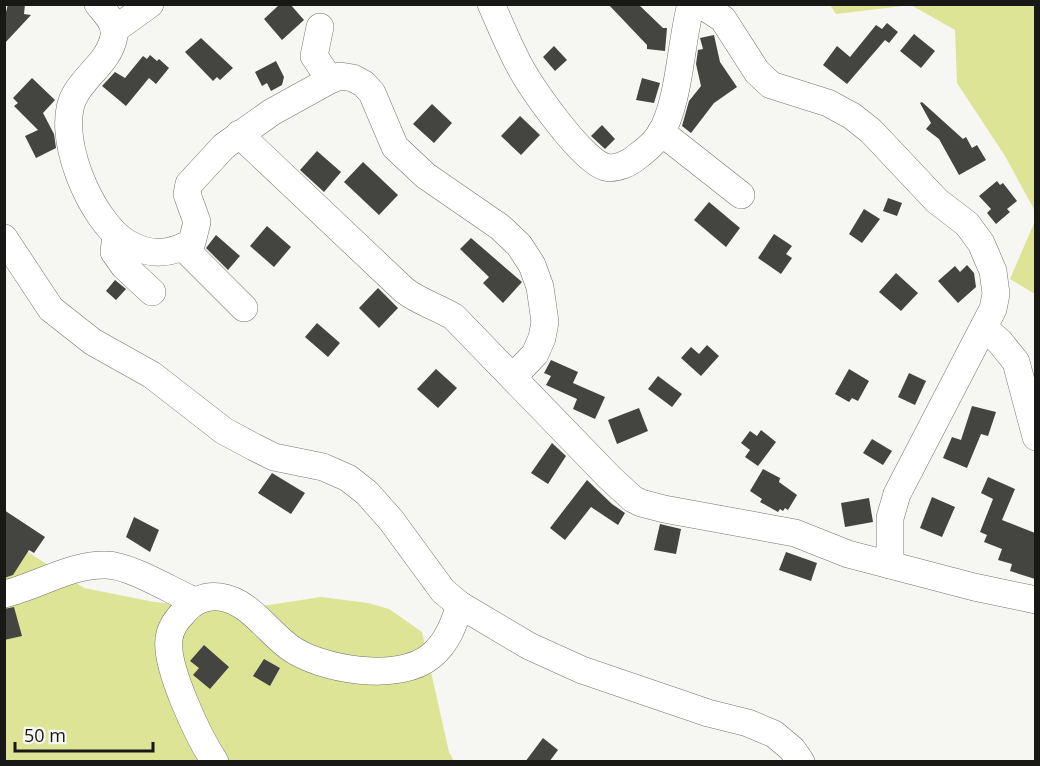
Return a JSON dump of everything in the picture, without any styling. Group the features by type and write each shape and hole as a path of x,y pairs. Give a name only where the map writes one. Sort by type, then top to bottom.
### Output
{"street":[{"path":"98,4 111,20 114,30 112,43 106,55 76,92 68,117 68,139 73,157 95,206 109,229 126,243 152,252 170,253 183,248 192,242 197,222 187,194 189,184 224,146 272,112 330,80 340,76 353,78 364,84 372,93 395,147 426,176 500,228 519,245 526,255 540,286 545,322 542,339 535,354 513,377"},
{"path":"114,30 150,4"},
{"path":"491,4 518,64 533,87 566,132 594,162 607,168 620,167 634,160 650,147 661,132 671,109 684,29 691,4"},
{"path":"700,4 723,19 757,72 771,85 828,103 852,116 871,131 938,201 967,224 981,243 993,271 996,294 993,309 897,494 890,519 890,565"},
{"path":"320,27 314,56 330,80"},
{"path":"661,132 741,195"},
{"path":"239,134 404,290 454,317 633,499 664,509 795,533 848,554 974,587 1035,600"},
{"path":"116,235 114,252 124,266 152,292"},
{"path":"4,238 51,309 93,342 152,375 224,431 274,457 323,467 348,478 361,488 391,520 443,591 460,605 529,646 582,670 676,703 748,723 774,734 792,749 801,762"},
{"path":"183,248 244,308"},
{"path":"984,328 1000,342 1016,362 1035,437"},
{"path":"4,594 70,571 107,565 122,567 193,602"},
{"path":"215,762 197,733 174,672 168,640 171,630 193,602 221,597 237,602 300,654 332,665 377,671 404,668 424,661 433,654 448,635 460,605"}],"green space":[{"path":"830,5 911,5 836,14"},
{"path":"911,5 1035,5 1035,211 1005,156 957,83 955,30"},
{"path":"1035,221 1036,294 1010,279"},
{"path":"4,529 31,554 84,588 154,602 236,610 321,597 368,603 389,609 422,632 449,752 454,761 5,761"}],"building":[{"path":"8,4 25,4 24,14 31,15 4,44 4,20"},
{"path":"280,4 290,4 304,20 282,40 264,19"},
{"path":"608,4 638,4 663,28 667,28 665,51 647,49 647,45"},
{"path":"887,23 898,32 889,43 885,40 847,84 823,65 837,46 850,57 876,25 882,29"},
{"path":"914,34 935,51 921,68 900,51"},
{"path":"714,35 720,62 737,87 714,103 691,133 682,126 689,101 701,86 696,64 698,50 703,49 700,38"},
{"path":"201,38 233,68 220,80 217,77 213,81 185,52"},
{"path":"554,46 567,60 555,71 543,57"},
{"path":"150,55 169,68 156,84 149,78 126,106 102,86 115,72 125,78 143,56 147,59"},
{"path":"276,61 284,77 282,85 271,91 267,83 262,86 255,72"},
{"path":"32,78 55,100 43,113 54,134 56,148 36,158 25,136 38,130 14,106 18,103 13,98"},
{"path":"642,78 660,83 654,103 636,100"},
{"path":"922,102 963,139 966,137 972,148 977,145 986,160 959,175 939,139 926,129 931,123 920,103"},
{"path":"432,104 452,123 434,143 413,124"},
{"path":"520,116 540,135 521,155 501,136"},
{"path":"602,125 615,139 605,149 591,136"},
{"path":"317,151 341,172 324,192 300,170"},
{"path":"363,162 398,195 379,215 344,182"},
{"path":"997,181 1000,185 1003,183 1017,201 1007,209 1010,212 996,224 987,213 991,209 979,196"},
{"path":"888,198 902,203 897,216 883,211"},
{"path":"709,202 740,228 726,247 694,220"},
{"path":"864,209 880,219 862,243 849,234"},
{"path":"267,226 291,247 274,267 250,246"},
{"path":"774,234 792,246 786,254 792,258 781,274 758,258"},
{"path":"216,235 240,256 228,270 206,248"},
{"path":"471,238 522,282 503,303 483,283 489,277 460,249"},
{"path":"967,265 974,273 976,287 958,303 938,281 955,266 960,272"},
{"path":"896,273 918,293 901,311 879,292"},
{"path":"115,280 126,289 116,300 106,291"},
{"path":"378,288 398,308 379,328 359,308"},
{"path":"317,323 340,343 328,357 305,337"},
{"path":"707,345 719,356 701,376 681,358 691,347 699,354"},
{"path":"551,360 578,372 573,383 605,397 595,419 573,409 577,399 546,385 551,376 544,373"},
{"path":"436,369 457,388 438,408 417,389"},
{"path":"849,369 869,381 858,401 852,398 849,402 835,394"},
{"path":"909,373 926,381 915,405 898,397"},
{"path":"658,376 682,394 672,407 648,389"},
{"path":"972,406 996,412 988,436 981,434 967,468 943,458 952,437 961,440"},
{"path":"639,408 648,431 617,444 608,420"},
{"path":"761,430 776,442 758,466 745,457 750,450 741,443 750,431 757,436"},
{"path":"872,439 892,451 883,465 863,453"},
{"path":"552,443 566,456 548,484 531,473"},
{"path":"763,469 780,478 779,482 797,495 788,510 780,509 778,512 760,502 762,499 750,491"},
{"path":"272,473 305,493 291,514 258,493"},
{"path":"988,477 1015,489 1002,520 1035,533 1035,579 1010,571 1012,564 998,560 1002,549 984,542 987,535 980,532 993,499 981,493"},
{"path":"587,480 625,513 618,525 591,507 565,540 550,528"},
{"path":"932,497 955,507 942,537 920,528"},
{"path":"869,498 873,522 845,527 841,503"},
{"path":"4,510 45,537 34,553 29,550 13,575 4,578"},
{"path":"134,517 159,530 150,552 126,537"},
{"path":"660,524 681,529 676,554 654,550"},
{"path":"786,552 817,563 811,581 779,570"},
{"path":"14,607 22,636 4,640 4,609"},
{"path":"204,645 229,667 210,689 193,675 199,668 190,661"},
{"path":"264,659 280,668 270,686 253,676"},
{"path":"543,738 558,750 549,762 525,762"}]}
